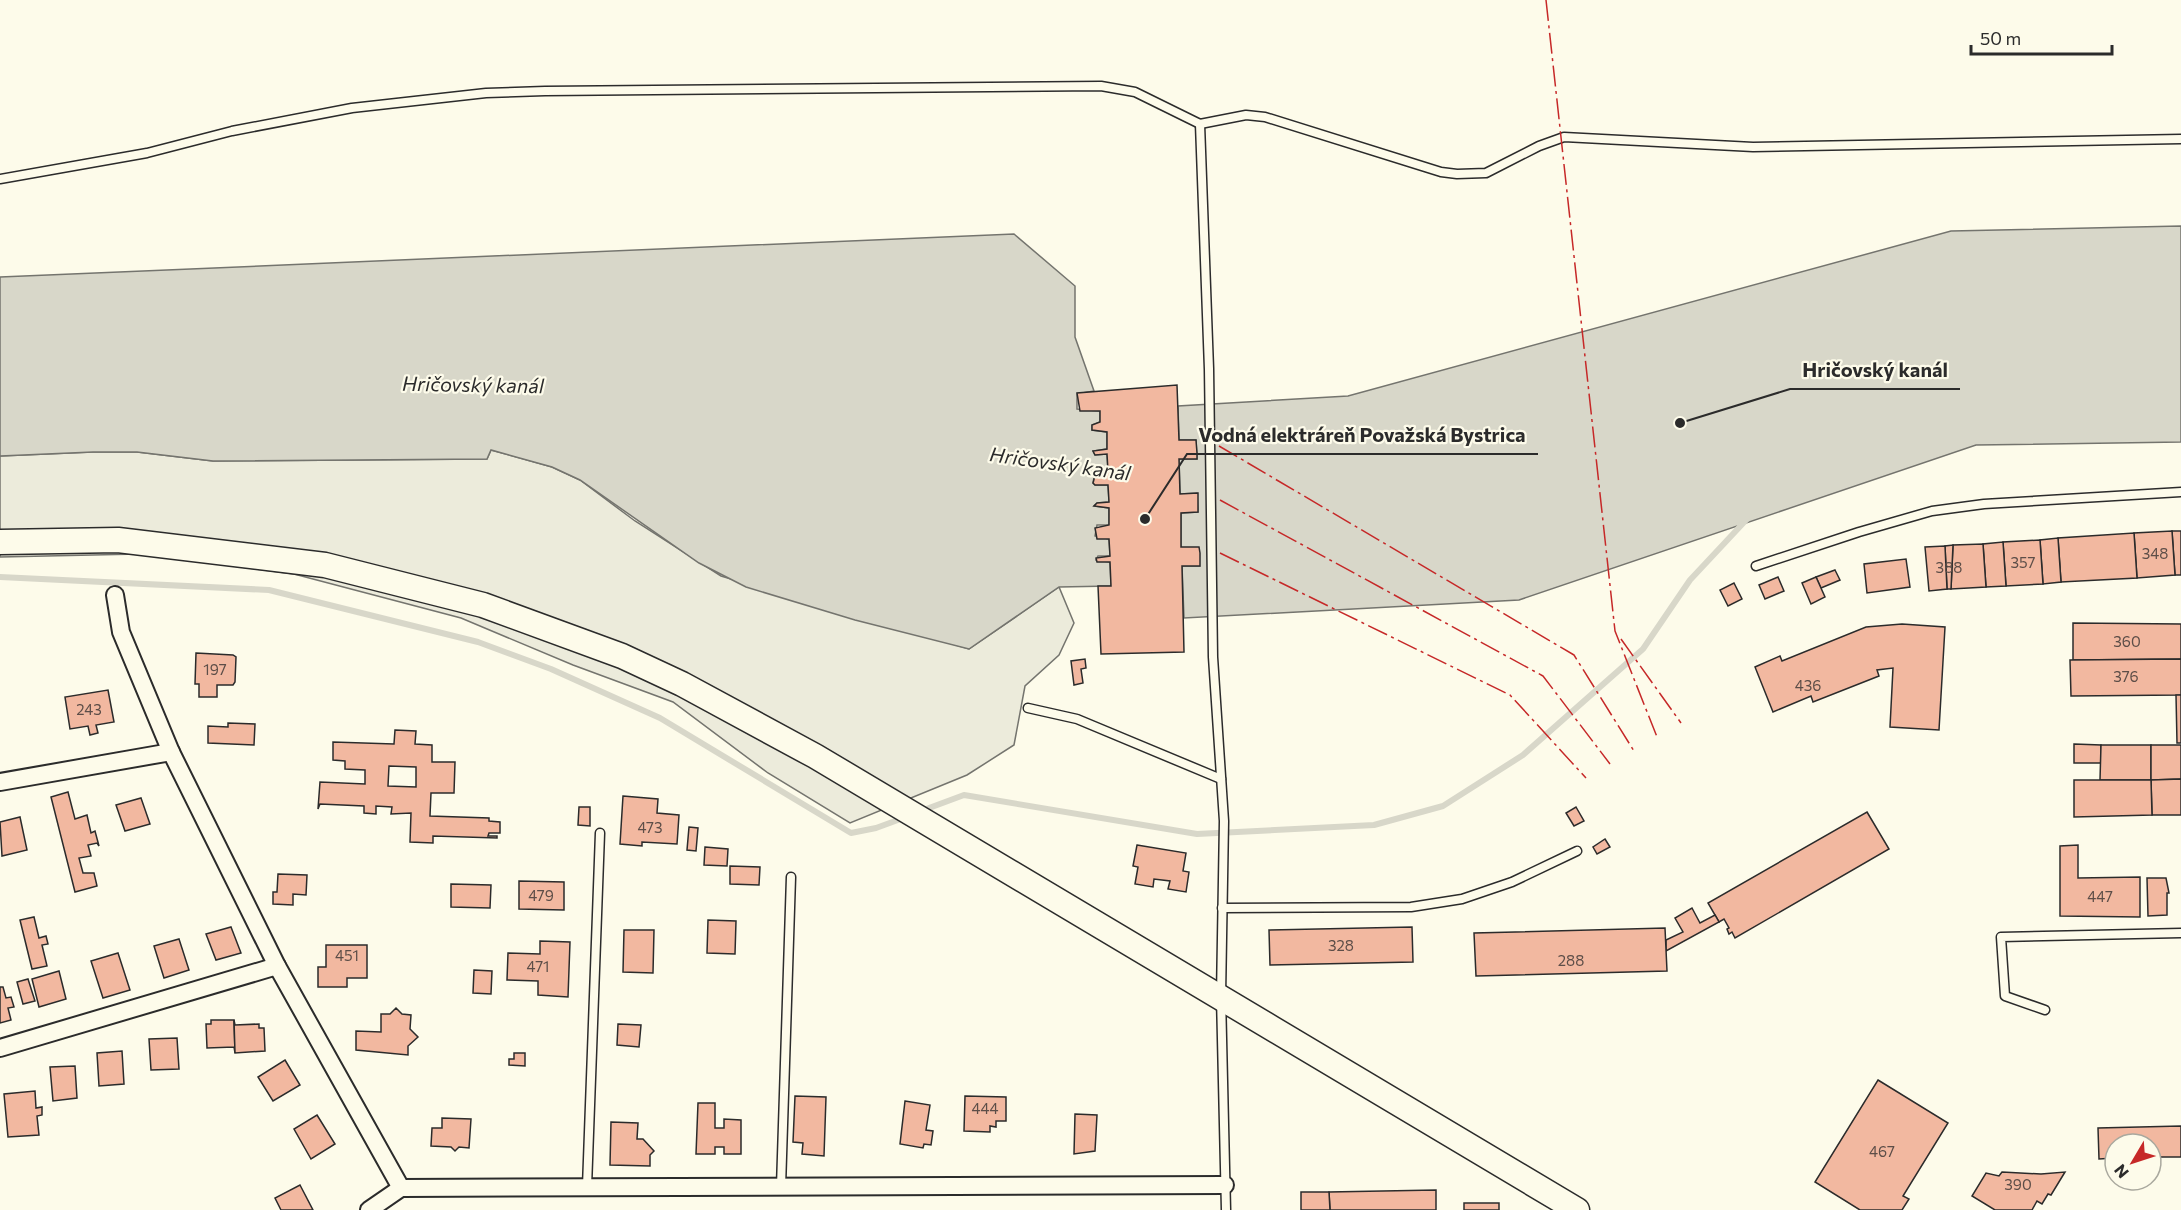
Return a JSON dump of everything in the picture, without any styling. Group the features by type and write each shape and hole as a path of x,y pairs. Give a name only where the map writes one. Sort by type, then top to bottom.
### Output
{"main road":[{"path":"0,542 118,540 325,565 483,605 622,656 672,679 778,735 1221,996 1577,1210"}],"street":[{"path":"115,595 121,632 171,752 277,966 401,1188"},
{"path":"0,782 171,752"},
{"path":"0,1048 277,966"},
{"path":"369,1210 401,1188 1226,1185"}],"lane":[{"path":"0,179 147,153 280,120 382,104 486,93 1101,86 1135,92 1200,124 1246,115 1265,117 1440,171 1471,175 1499,169 1539,146 1564,137 1753,147 2181,139"},
{"path":"1200,124 1209,369 1213,657 1224,821 1221,996 1226,1210"},
{"path":"1756,567 1858,532 1932,511 1984,504 2181,492"},
{"path":"1029,708 1077,719 1221,779"},
{"path":"587,1187 600,833"},
{"path":"1222,908 1411,907 1462,899 1512,882 1577,851"},
{"path":"781,1186 791,878"},
{"path":"2045,1010 2005,996 2001,937 2181,933"}],"shaded area":[{"path":"491,450 552,467 580,480 635,521 721,576 969,649 1059,587 1074,623 1059,655 1025,686 1014,745 967,775 850,823 768,773 673,702 573,665 461,618 294,574 139,554 0,557 0,456 137,452 213,461 487,459"}],"water":[{"name":"Hričovský kanál","path":"2181,226 2181,442 1976,445 1519,600 1184,618 1182,566 1199,566 1181,547 1181,513 1198,512 1197,493 1180,494 1179,459 1197,459 1196,440 1179,440 1178,406 1348,396 1951,231"},
{"name":"Hričovský kanál","path":"1014,234 1075,286 1075,337 1094,391 1077,394 1077,409 1100,411 1100,422 1092,425 1092,430 1107,432 1107,449 1093,451 1095,455 1107,454 1108,471 1095,472 1093,483 1108,485 1109,502 1097,503 1094,506 1109,508 1109,525 1097,525 1095,536 1109,539 1110,556 1098,556 1096,560 1110,562 1111,586 1059,587 969,649 855,620 746,587 699,563 580,480 552,467 491,450 487,459 213,461 137,452 0,456 0,277"}],"building":[{"path":"1177,385 1179,440 1196,440 1197,453 1197,459 1179,459 1180,494 1198,493 1198,512 1181,513 1181,547 1199,547 1200,553 1200,566 1182,566 1184,652 1101,654 1098,586 1111,586 1110,562 1097,562 1096,558 1110,556 1109,539 1097,539 1095,528 1109,525 1109,508 1094,506 1097,503 1109,502 1108,485 1093,483 1096,472 1108,471 1107,454 1095,455 1093,451 1107,449 1107,432 1092,430 1092,425 1100,422 1100,411 1080,411 1077,393"},
{"path":"2172,531 2181,531 2181,575 2175,575"},
{"path":"2172,531 2175,575 2137,578 2134,533"},
{"path":"2134,533 2137,578 2061,582 2058,538"},
{"path":"2058,538 2061,582 2043,584 2040,540"},
{"path":"2040,540 2043,584 2006,586 2003,542"},
{"path":"2003,542 2006,586 1986,587 1983,544"},
{"path":"1983,544 1986,587 1951,589 1953,545"},
{"path":"1953,545 1951,589 1947,589 1945,546"},
{"path":"1945,546 1947,589 1929,591 1925,547"},
{"path":"1906,559 1910,587 1867,593 1864,564"},
{"path":"1835,570 1840,580 1821,588 1816,577"},
{"path":"1778,577 1784,591 1765,599 1759,585"},
{"path":"1816,577 1825,597 1811,604 1802,583"},
{"path":"1734,583 1742,599 1728,606 1720,590"},
{"path":"2073,623 2181,624 2181,659 2073,660"},
{"path":"1902,624 1945,627 1939,730 1890,727 1893,668 1877,670 1879,676 1813,702 1811,696 1773,712 1755,667 1780,656 1782,661 1866,627"},
{"path":"196,653 236,657 233,685 217,685 217,697 199,697 199,684 195,684"},
{"path":"1085,659 1086,668 1081,669 1083,683 1074,685 1071,661"},
{"path":"2181,659 2181,695 2071,696 2070,660"},
{"path":"108,690 114,722 96,725 98,733 90,735 88,726 70,729 65,697"},
{"path":"2176,695 2181,695 2181,743 2177,743"},
{"path":"228,723 255,724 254,745 208,743 208,726 228,727"},
{"path":"395,730 416,731 415,744 432,745 432,762 455,762 454,793 431,793 430,816 489,818 489,821 500,822 500,833 489,833 488,836 497,836 497,838 433,836 433,843 410,842 411,813 391,814 392,807 376,806 376,814 364,813 364,806 320,804 318,809 320,782 365,784 365,770 345,769 345,761 333,760 333,742 394,744","holes":["389,766 416,767 416,787 388,786"]},
{"path":"2074,744 2101,745 2101,763 2074,763"},
{"path":"2101,745 2151,745 2151,780 2100,780"},
{"path":"2151,745 2181,745 2181,779 2151,780"},
{"path":"2181,779 2181,815 2152,815 2151,780"},
{"path":"2074,780 2151,780 2152,815 2074,817"},
{"path":"68,792 75,819 87,815 91,833 95,831 99,846 97,843 88,845 91,856 79,858 83,873 94,873 97,886 75,892 51,797"},
{"path":"623,796 658,799 657,813 679,815 677,844 642,842 642,846 620,844"},
{"path":"141,798 150,824 125,831 116,805"},
{"path":"579,807 590,807 590,826 578,825"},
{"path":"1576,807 1584,821 1574,826 1566,813"},
{"path":"1867,812 1889,849 1735,938 1732,932 1729,934 1727,929 1729,928 1724,919 1719,922 1708,903"},
{"path":"20,817 27,850 2,856 0,822"},
{"path":"689,827 698,828 696,851 687,850"},
{"path":"1605,839 1610,847 1597,854 1593,847"},
{"path":"1137,845 1186,853 1183,871 1189,872 1186,892 1168,889 1170,881 1154,879 1153,887 1135,884 1138,867 1133,866"},
{"path":"2078,845 2078,878 2140,877 2140,917 2060,916 2060,846"},
{"path":"705,847 728,849 727,866 704,865"},
{"path":"730,866 760,867 759,885 730,884"},
{"path":"278,874 307,875 306,895 293,894 293,905 273,904 273,892 277,892"},
{"path":"2147,878 2166,878 2169,893 2167,893 2167,915 2148,916"},
{"path":"519,881 564,882 564,910 519,909"},
{"path":"451,884 491,885 490,908 451,907"},
{"path":"1692,908 1700,923 1715,915 1719,922 1666,951 1666,940 1683,932 1675,918"},
{"path":"34,917 39,938 46,936 48,944 42,945 47,966 32,969 20,920"},
{"path":"708,920 736,921 735,954 707,953"},
{"path":"231,927 241,953 216,960 206,934"},
{"path":"1412,927 1413,962 1270,965 1269,930"},
{"path":"1665,928 1667,971 1476,976 1474,933"},
{"path":"624,930 654,930 653,973 623,972"},
{"path":"179,939 189,970 164,978 154,946"},
{"path":"540,941 570,942 568,997 538,995 538,981 507,980 508,953 540,954"},
{"path":"326,945 367,945 367,978 347,978 347,987 318,987 318,967 326,967"},
{"path":"118,953 130,990 103,998 91,961"},
{"path":"474,970 492,971 491,994 473,993"},
{"path":"59,971 66,999 39,1007 32,979"},
{"path":"28,979 35,1001 23,1004 17,982"},
{"path":"0,987 3,987 6,998 11,997 14,1007 8,1008 11,1020 0,1023"},
{"path":"396,1008 402,1014 411,1015 410,1029 418,1037 408,1046 408,1055 356,1050 356,1031 381,1032 381,1014 390,1014"},
{"path":"211,1020 234,1020 235,1053 234,1047 207,1048 206,1024 211,1024"},
{"path":"234,1020 235,1025 259,1024 259,1028 264,1028 265,1051 235,1053"},
{"path":"618,1024 641,1025 639,1047 617,1045"},
{"path":"177,1038 179,1069 151,1070 149,1039"},
{"path":"122,1051 124,1084 99,1086 97,1053"},
{"path":"514,1053 525,1053 525,1066 509,1065 509,1059 514,1059"},
{"path":"285,1060 300,1085 273,1101 258,1077"},
{"path":"75,1066 77,1098 53,1101 50,1067"},
{"path":"1878,1080 1948,1123 1903,1196 1909,1199 1902,1210 1860,1210 1815,1182"},
{"path":"35,1091 36,1108 42,1107 42,1115 37,1116 39,1135 8,1137 4,1094"},
{"path":"795,1096 826,1097 824,1156 802,1154 803,1143 793,1142"},
{"path":"965,1096 1006,1097 1006,1121 996,1121 996,1127 990,1126 990,1132 964,1131"},
{"path":"905,1101 930,1105 926,1130 933,1131 931,1145 924,1144 923,1148 900,1144"},
{"path":"698,1103 715,1103 715,1128 724,1128 724,1119 741,1120 741,1154 724,1154 724,1147 715,1147 715,1154 696,1154"},
{"path":"1075,1114 1097,1115 1095,1151 1074,1154"},
{"path":"317,1115 335,1144 311,1159 294,1129"},
{"path":"442,1118 471,1119 469,1148 459,1147 455,1151 451,1147 431,1146 432,1128 442,1128"},
{"path":"611,1122 638,1123 637,1139 643,1139 654,1151 650,1155 650,1166 610,1165"},
{"path":"2181,1126 2181,1157 2163,1157 2163,1132 2103,1132 2103,1159 2099,1159 2098,1128"},
{"path":"2002,1172 2041,1174 2065,1172 2051,1195 2048,1194 2042,1204 2037,1201 2032,1210 1995,1210 1972,1196 1986,1173 1999,1176"},
{"path":"300,1185 313,1210 281,1210 275,1198"},
{"path":"1436,1190 1436,1210 1330,1210 1329,1192"},
{"path":"1301,1192 1329,1192 1330,1210 1301,1210"},
{"path":"1464,1203 1499,1203 1499,1210 1464,1210"}],"waterway":[{"path":"921,811 964,795 1197,834 1374,825 1443,806 1523,755 1643,649 1690,580 1747,519"},
{"path":"0,577 269,590 478,642 551,669 660,718 851,833 876,828 906,817"}],"power":[{"path":"1546,0 1615,631 1657,737"},
{"path":"1219,446 1574,655 1634,751"},
{"path":"1220,500 1543,676 1610,764"},
{"path":"1220,553 1510,695 1586,778"},
{"path":"1621,639 1681,723"}],"place":[{"name":"Hričovský kanál","path":"1680,423"},
{"name":"Vodná elektráreň Považská Bystrica","path":"1145,519"}]}
